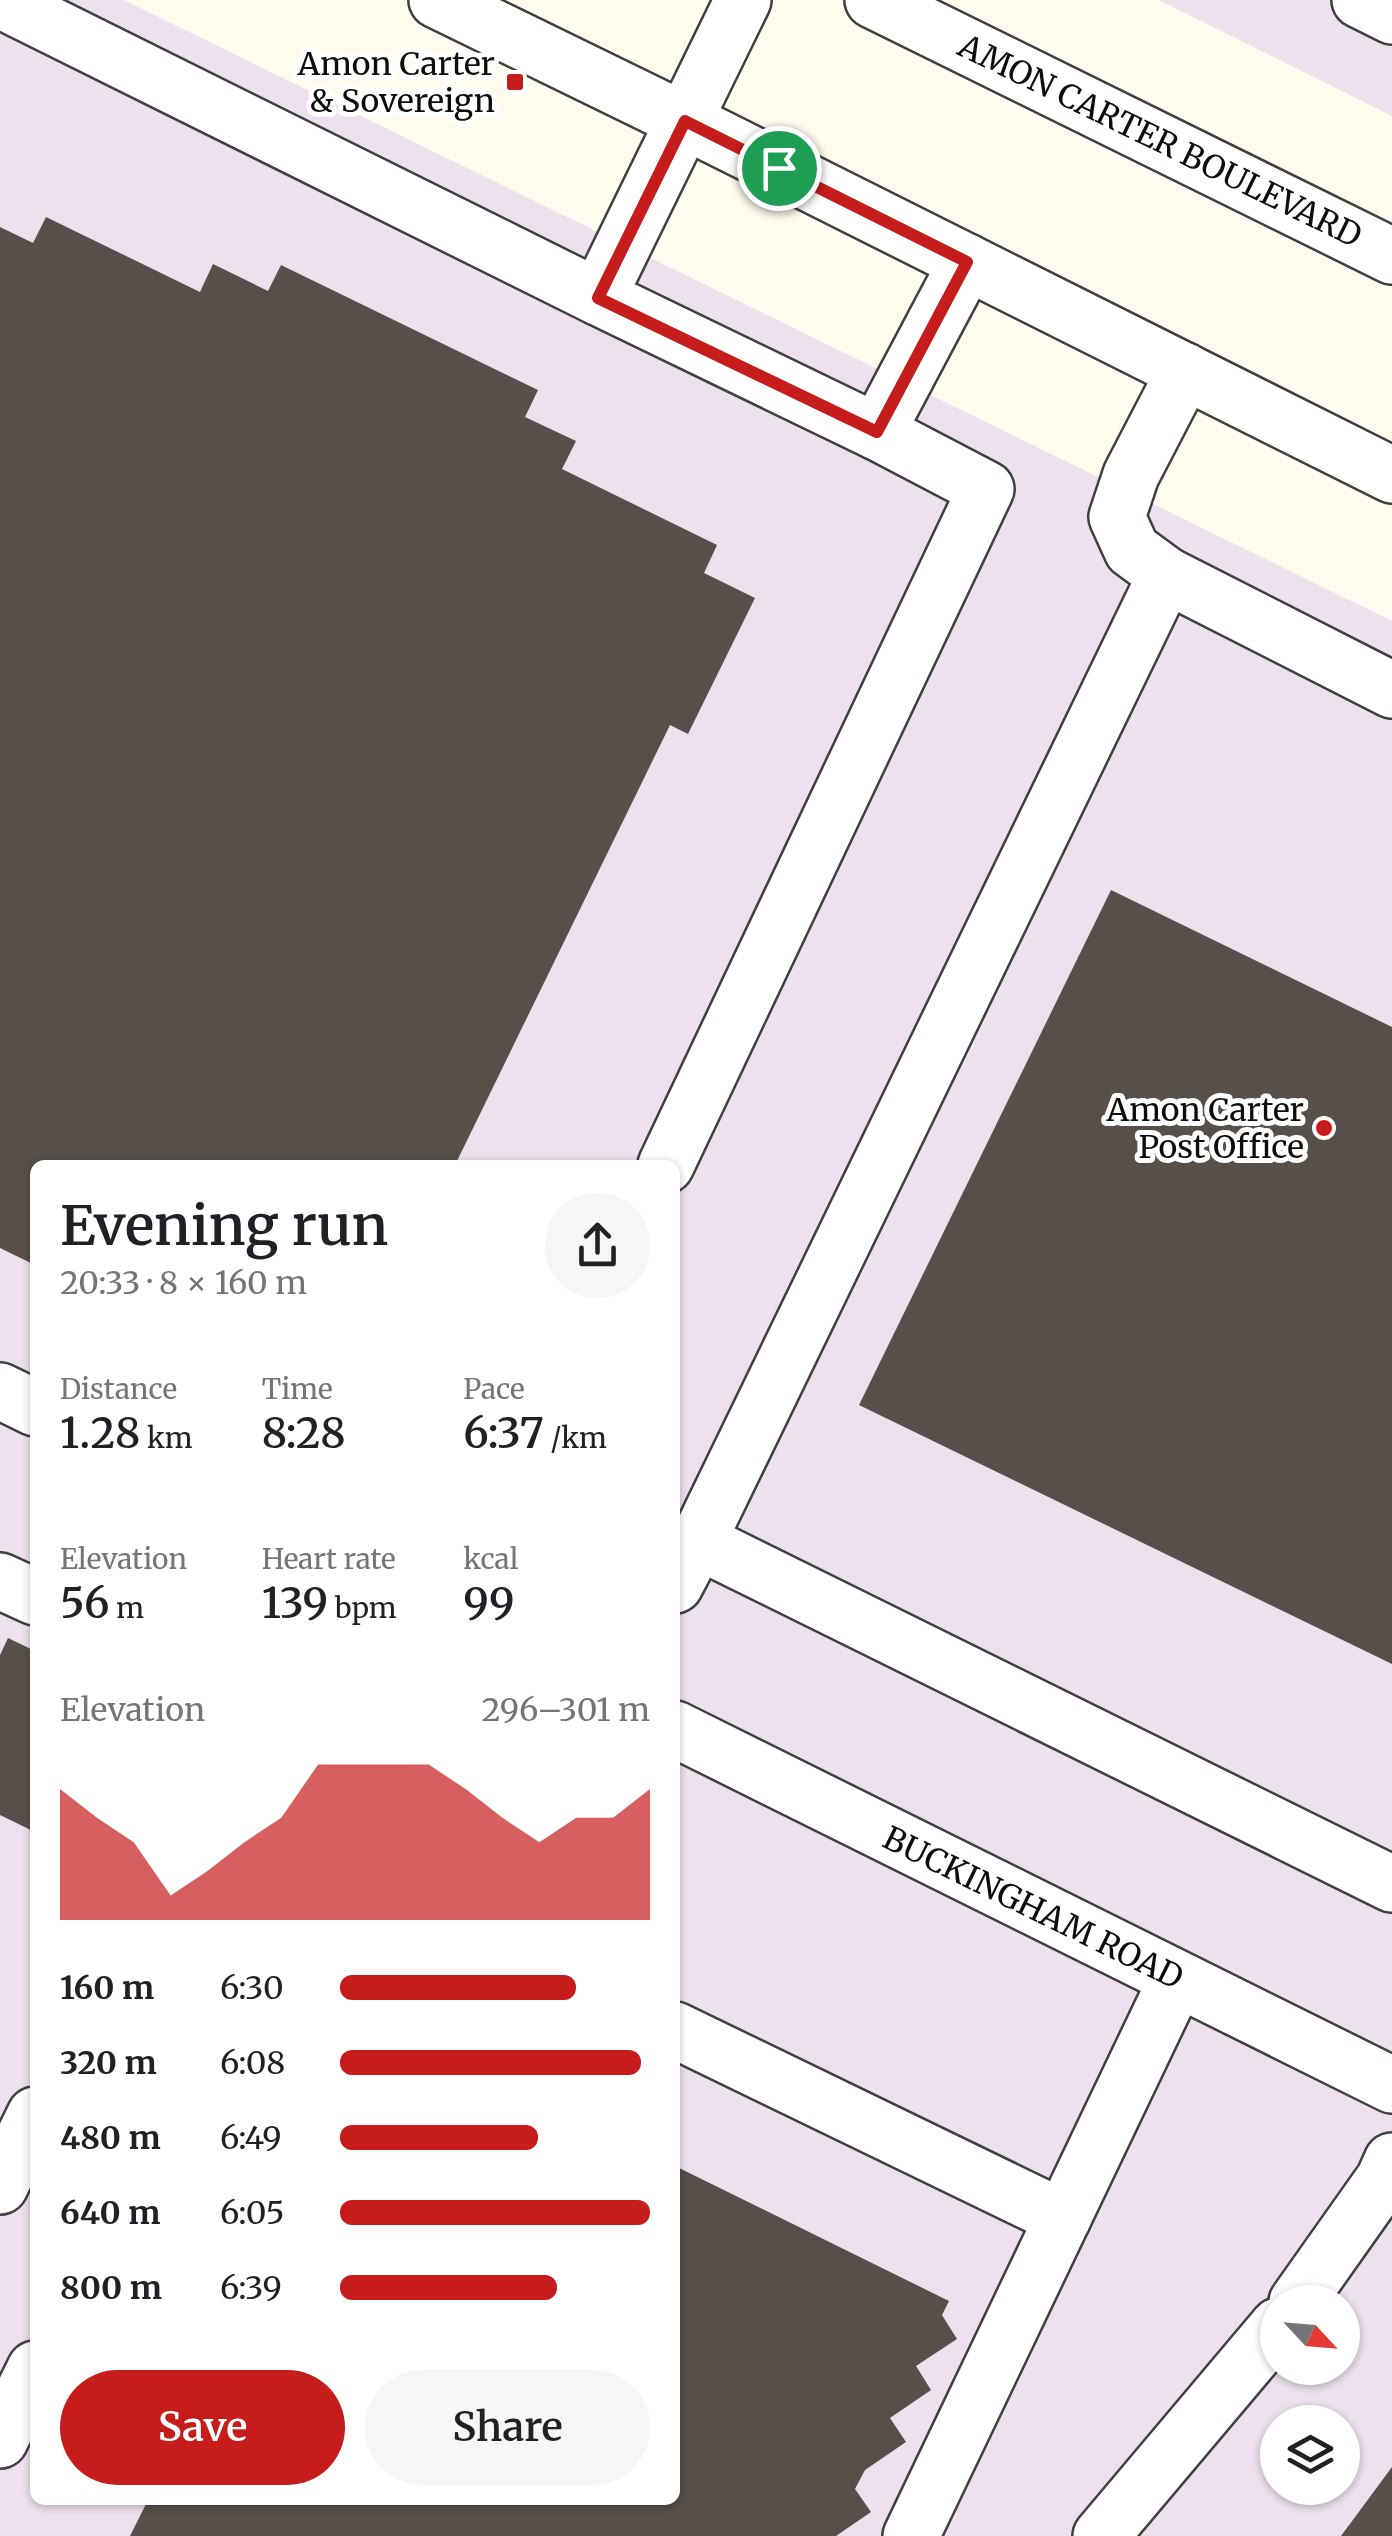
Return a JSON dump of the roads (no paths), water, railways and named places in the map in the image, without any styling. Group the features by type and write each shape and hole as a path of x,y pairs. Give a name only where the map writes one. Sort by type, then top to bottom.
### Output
{"street":[{"path":"0,0 986,489 668,1160"},
{"path":"437,0 1392,474"},
{"path":"598,298 743,0"},
{"name":"AMON CARTER BOULEVARD","path":"873,0 1392,256"},
{"path":"1360,0 1392,16"},
{"path":"877,432 967,262"},
{"path":"1185,371 1131,475 1117,518 1132,550 1166,575 1392,690"},
{"path":"1166,575 687,1563 1392,1884"},
{"path":"0,1391 30,1406"},
{"path":"0,1581 30,1595"},
{"name":"BUCKINGHAM ROAD","path":"680,1731 1392,2085"},
{"path":"911,2536 1177,1979"},
{"path":"680,2032 1063,2218"},
{"path":"0,2186 30,2125"},
{"path":"1310,2285 1384,2179 1392,2161"},
{"path":"1100,2536 1260,2347"},
{"path":"0,2440 30,2378"}],"place":[{"name":"Amon Carter & Sovereign","path":"515,82"},
{"name":"Amon Carter Post Office","path":"1324,1128"}]}
